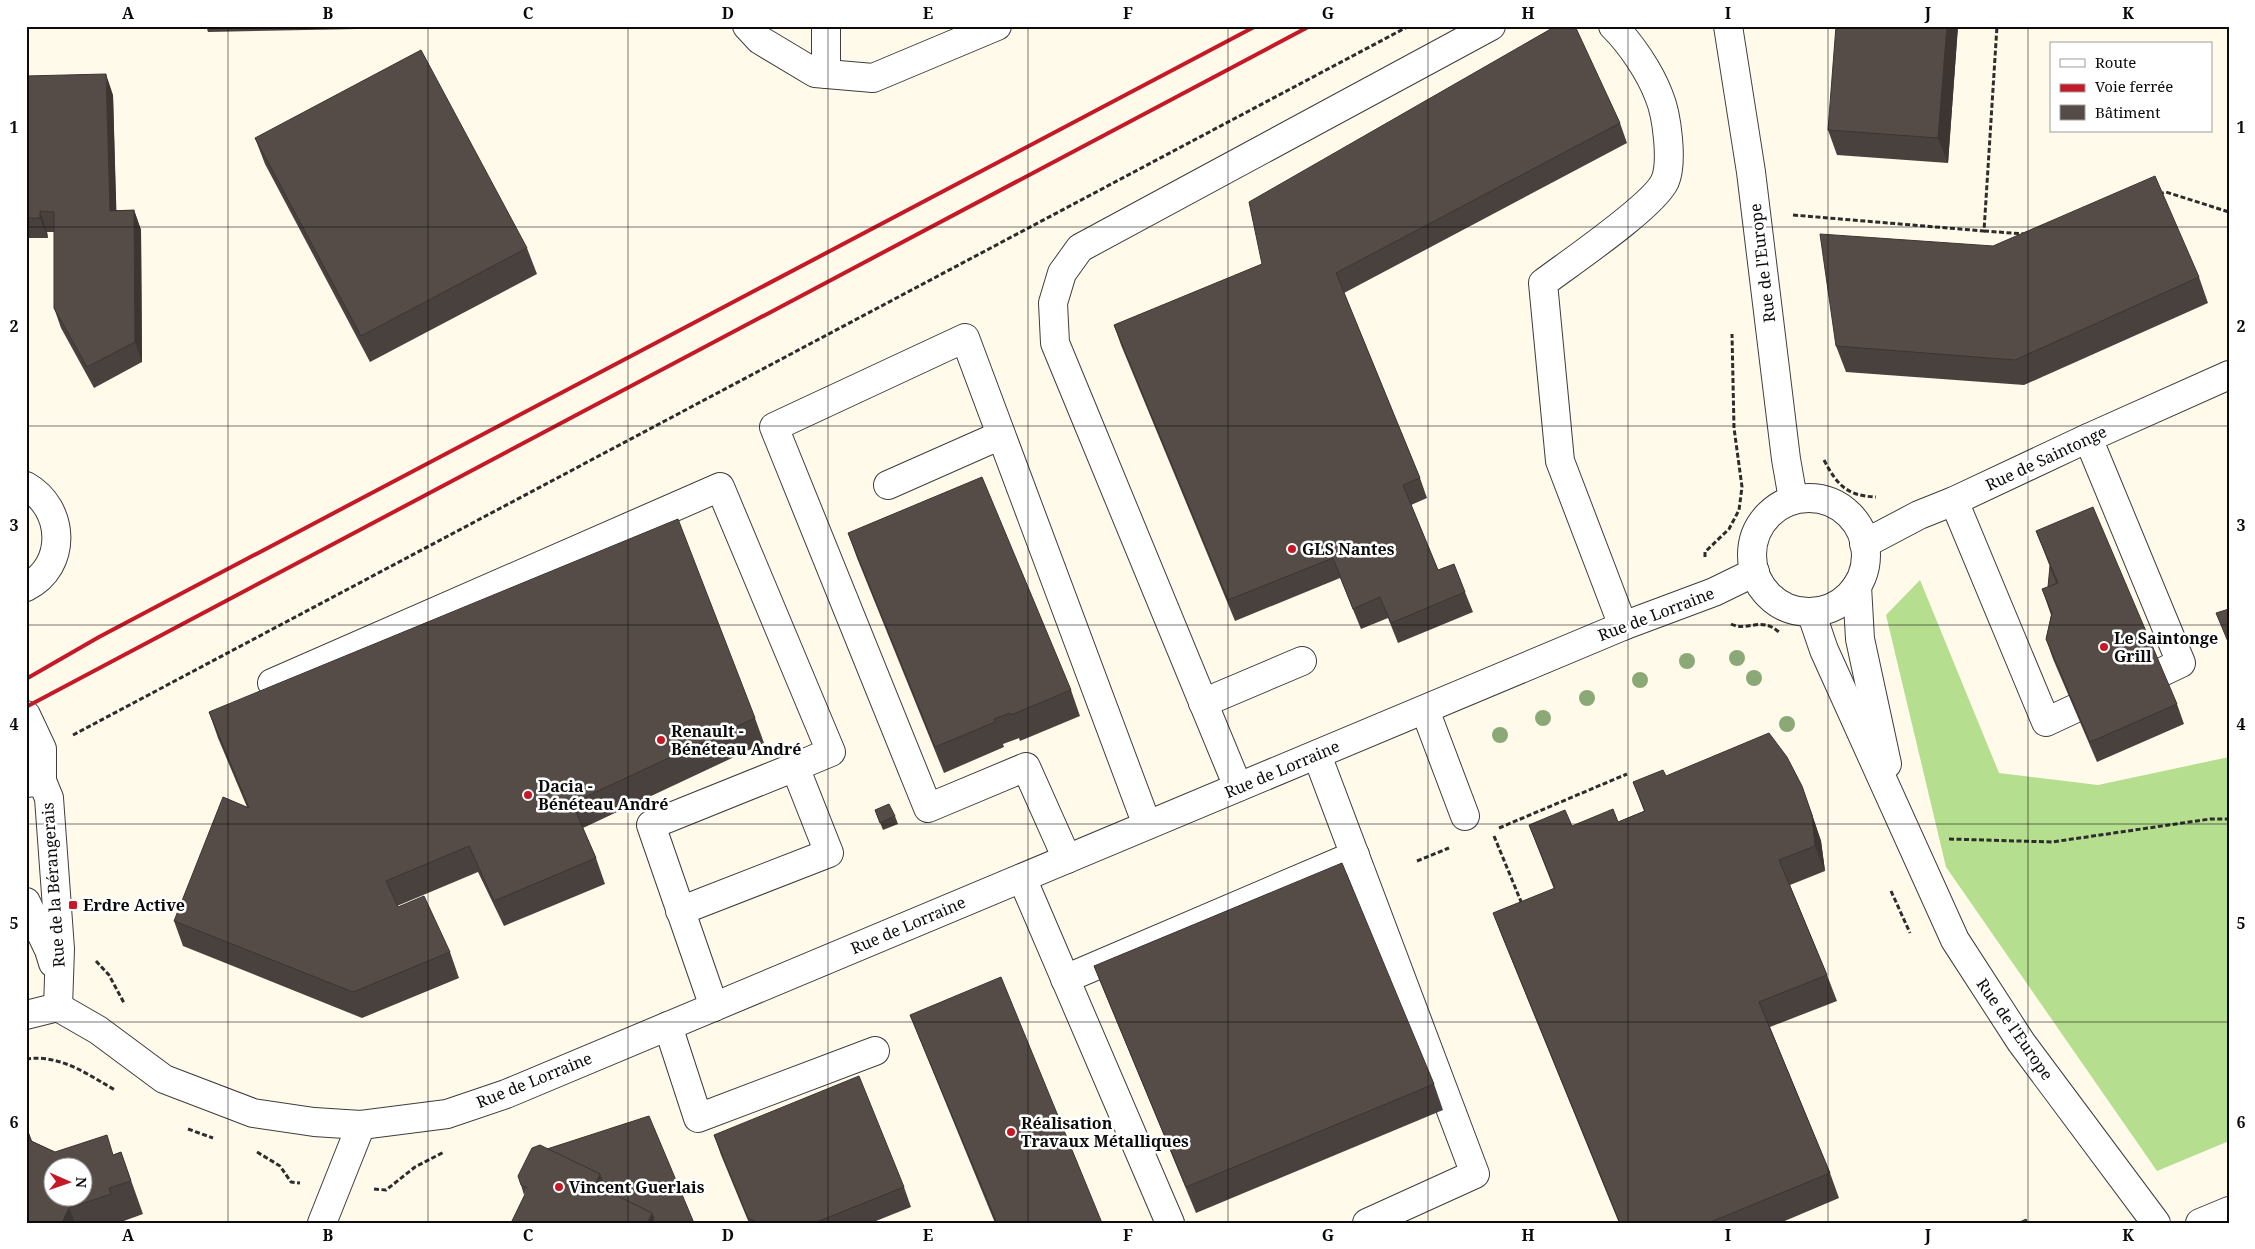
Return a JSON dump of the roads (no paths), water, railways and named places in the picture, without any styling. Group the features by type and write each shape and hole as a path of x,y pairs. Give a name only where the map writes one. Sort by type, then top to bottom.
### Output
{"street":[{"path":"747,26 760,40 815,73 873,78 997,26"},
{"path":"826,26 826,74"},
{"path":"1238,787 1055,343 1053,302 1062,273 1080,248 1491,26"},
{"path":"1613,26 1628,42 1659,96 1670,152 1664,182 1645,205 1543,283 1560,461 1623,626"},
{"name":"Rue de l'Europe","path":"1728,26 1756,212 1786,459 1793,499"},
{"path":"1067,859 1026,767 928,808 774,427 965,338 1147,825"},
{"name":"Rue de Saintonge","path":"1864,544 1919,515 1954,501 2229,375"},
{"path":"888,485 1002,434"},
{"path":"2088,438 2181,663 2162,672"},
{"path":"26,486 37,492 51,510 57,531 55,552 45,572 26,587"},
{"path":"272,683 720,486 831,752 651,825 714,1007"},
{"path":"1813,498 1832,503 1848,513 1860,529 1864,544 1865,567 1857,586 1844,600 1830,609 1810,612 1792,610 1776,602 1763,588 1755,572 1752,554 1756,536 1765,520 1779,507 1793,499 1813,498"},
{"path":"1954,501 2046,722 2074,709"},
{"name":"Rue de Lorraine","path":"58,1006 98,1030 164,1079 253,1113 314,1122 361,1125 447,1114 506,1094 1623,626 1714,592 1755,572"},
{"name":"Rue de l'Europe","path":"1857,586 1860,639 1900,819"},
{"name":"Rue de l'Europe","path":"1810,612 1824,650 1955,940 2021,1042 2156,1223"},
{"path":"1203,703 1302,661"},
{"path":"1425,710 1465,816"},
{"name":"Rue de la Bérangerais","path":"28,718 42,749 34,782 49,798 60,948 58,1006"},
{"path":"1317,754 1476,1174 1367,1223"},
{"path":"680,911 829,853 795,767"},
{"path":"1065,979 1355,855"},
{"path":"1022,878 1170,1223"},
{"name":"Rue de la Bérangerais","path":"26,902 50,950 58,1006"},
{"path":"26,1015 58,1006"},
{"path":"668,1026 698,1118 876,1051"},
{"path":"322,1223 361,1125"},
{"path":"2200,1223 2229,1211"}],"railway":[{"path":"26,679 99,637 1256,26"},
{"path":"26,707 1310,26"}],"place":[{"name":"GLS Nantes","path":"1292,549"},
{"name":"Le Saintonge Grill","path":"2104,647"},
{"name":"Renault - Bénéteau André","path":"661,740"},
{"name":"Dacia - Bénéteau André","path":"528,795"},
{"name":"Erdre Active","path":"73,905"},
{"name":"Réalisation Travaux Métalliques","path":"1011,1132"},
{"name":"Vincent Guerlais","path":"559,1187"}]}
